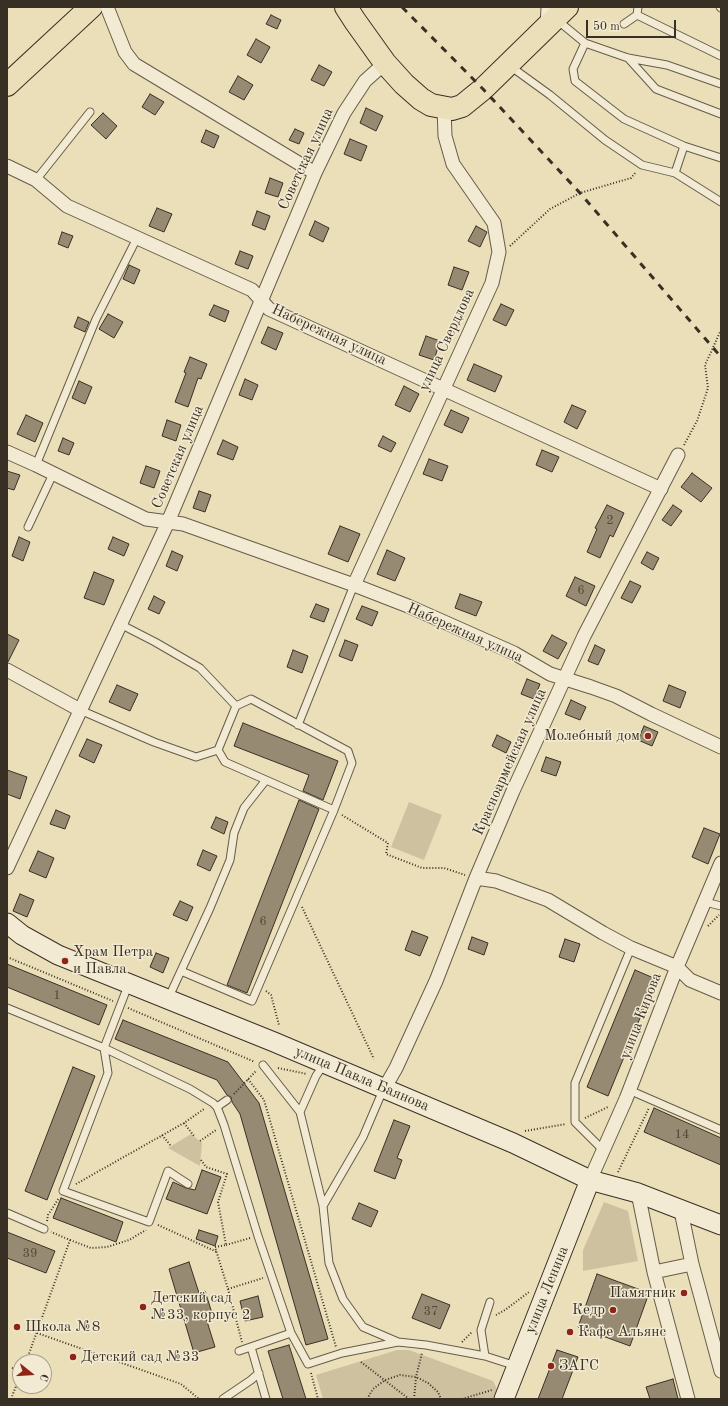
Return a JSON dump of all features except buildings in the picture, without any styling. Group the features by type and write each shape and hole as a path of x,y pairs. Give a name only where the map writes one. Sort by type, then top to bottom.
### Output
{"highway":[{"path":"7,85 91,7"},
{"path":"346,7 354,21 385,63 420,99 431,105 452,109 462,106 483,89 508,65 552,13"}],"main road":[{"name":"улица Павла Баянова","path":"7,923 22,935 58,955 168,999 320,1070 384,1089 513,1143 590,1180 638,1193 681,1211 721,1225"},
{"name":"улица Ленина","path":"501,1394 517,1366 590,1180"}],"street":[{"path":"107,7 125,52 134,64 315,173"},
{"name":"Советская улица","path":"7,868 168,522 315,173 344,113 365,81 385,63"},
{"name":"улица Свердлова","path":"354,585 492,283 499,252 494,223 453,164 444,136 444,108"},
{"name":"Набережная улица","path":"7,166 36,180 67,206 252,290 269,309 661,489"},
{"name":"Набережная улица","path":"7,452 146,519 183,524 354,585 408,606 514,653 550,674 592,686 616,696 721,747"},
{"name":"Красноармейская улица","path":"384,1089 396,1068 436,981 476,878 513,791 584,636 678,455"},
{"path":"7,670 80,710"},
{"name":"улица Кирова","path":"590,1180 629,1090 677,967 721,863"},
{"path":"476,878 496,882 548,900 631,948 677,967 690,980 721,993"},
{"path":"638,1193 654,1272 688,1399"},
{"path":"681,1211 692,1264 721,1371"},
{"path":"654,1272 692,1264"}],"lane":[{"path":"624,24 638,11 721,56"},
{"path":"552,13 585,43 628,58 667,65 721,84"},
{"path":"585,43 573,69 575,81 624,119 684,146 721,158"},
{"path":"628,58 656,89 721,114"},
{"path":"508,65 550,95 605,140 642,164 675,173 721,202"},
{"path":"36,180 90,112"},
{"path":"675,173 684,146"},
{"path":"36,465 96,318 137,238"},
{"path":"28,527 54,474"},
{"path":"298,725 354,585"},
{"path":"120,624 200,668 236,706"},
{"path":"181,971 252,1001 334,810 352,763 348,752 251,699 236,706 218,750"},
{"path":"80,710 154,742 196,757 218,750"},
{"path":"218,750 225,762 334,810"},
{"path":"168,999 230,860 234,833 244,808 266,780"},
{"path":"704,902 721,906"},
{"path":"603,1150 575,1122 575,1083 631,948"},
{"path":"129,983 104,1048 108,1073 63,1191 152,1223 168,1171 188,1184"},
{"path":"7,1008 104,1048 190,1089 215,1105 224,1126 258,1236 291,1333 308,1364 338,1355 398,1342"},
{"path":"263,1065 300,1112 323,1206 329,1263 343,1300 363,1327 398,1342 426,1345 485,1356 517,1366"},
{"path":"300,1112 320,1070"},
{"path":"323,1206 363,1137 384,1089"},
{"path":"629,1090 721,1130"},
{"path":"215,1105 227,1100"},
{"path":"7,1213 44,1229"},
{"path":"485,1356 481,1330 490,1302"},
{"path":"266,1399 259,1373 245,1349 291,1333"},
{"path":"223,1399 252,1380 259,1373"}],"path":[{"path":"499,252 514,244 550,209 580,193 631,178 642,164"},
{"path":"678,455 697,421 708,388 706,365 721,330"},
{"path":"334,810 388,843 386,854 422,868 444,868 476,878"},
{"path":"297,896 374,1060"},
{"path":"7,957 263,1065 320,1070"},
{"path":"260,984 271,995 279,1025"},
{"path":"227,1100 248,1079 264,1100 338,1355"},
{"path":"618,1173 652,1101"},
{"path":"215,1105 63,1191 48,1216 44,1229 92,1248 107,1247 129,1240 152,1223 217,1252"},
{"path":"184,1123 194,1136"},
{"path":"200,1140 224,1126"},
{"path":"162,1135 171,1146"},
{"path":"201,1160 206,1167 227,1174 218,1202 226,1245"},
{"path":"245,1349 215,1247 258,1236"},
{"path":"29,1354 70,1240"},
{"path":"228,1289 271,1276"},
{"path":"37,1333 182,1384 199,1399"},
{"path":"414,1399 419,1361 426,1345"},
{"path":"361,1362 409,1399"},
{"path":"308,1364 318,1399"},
{"path":"367,1399 373,1389 384,1380 400,1375 416,1377 428,1383 438,1392 441,1399"},
{"path":"462,1399 501,1394"}],"shaded area":[{"path":"409,802 442,815 424,860 391,847"},
{"path":"191,1134 202,1143 200,1166 168,1148"},
{"path":"604,1202 628,1211 638,1261 583,1271 583,1250"},
{"path":"397,1350 409,1350 493,1381 497,1389 493,1399 323,1399 316,1375"}],"railway":[{"path":"402,7 483,89 580,193 721,357"}],"place":[{"name":"Молебный дом","path":"648,736"},
{"name":"Храм Петра и Павла","path":"65,961"},
{"name":"Памятник","path":"684,1293"},
{"name":"Детский сад №33, корпус 2","path":"143,1307"},
{"name":"Кедр","path":"613,1310"},
{"name":"Школа №8","path":"17,1327"},
{"name":"Кафе Альянс","path":"570,1332"},
{"name":"Детский сад №33","path":"73,1357"},
{"name":"ЗАГС","path":"551,1366"}]}
